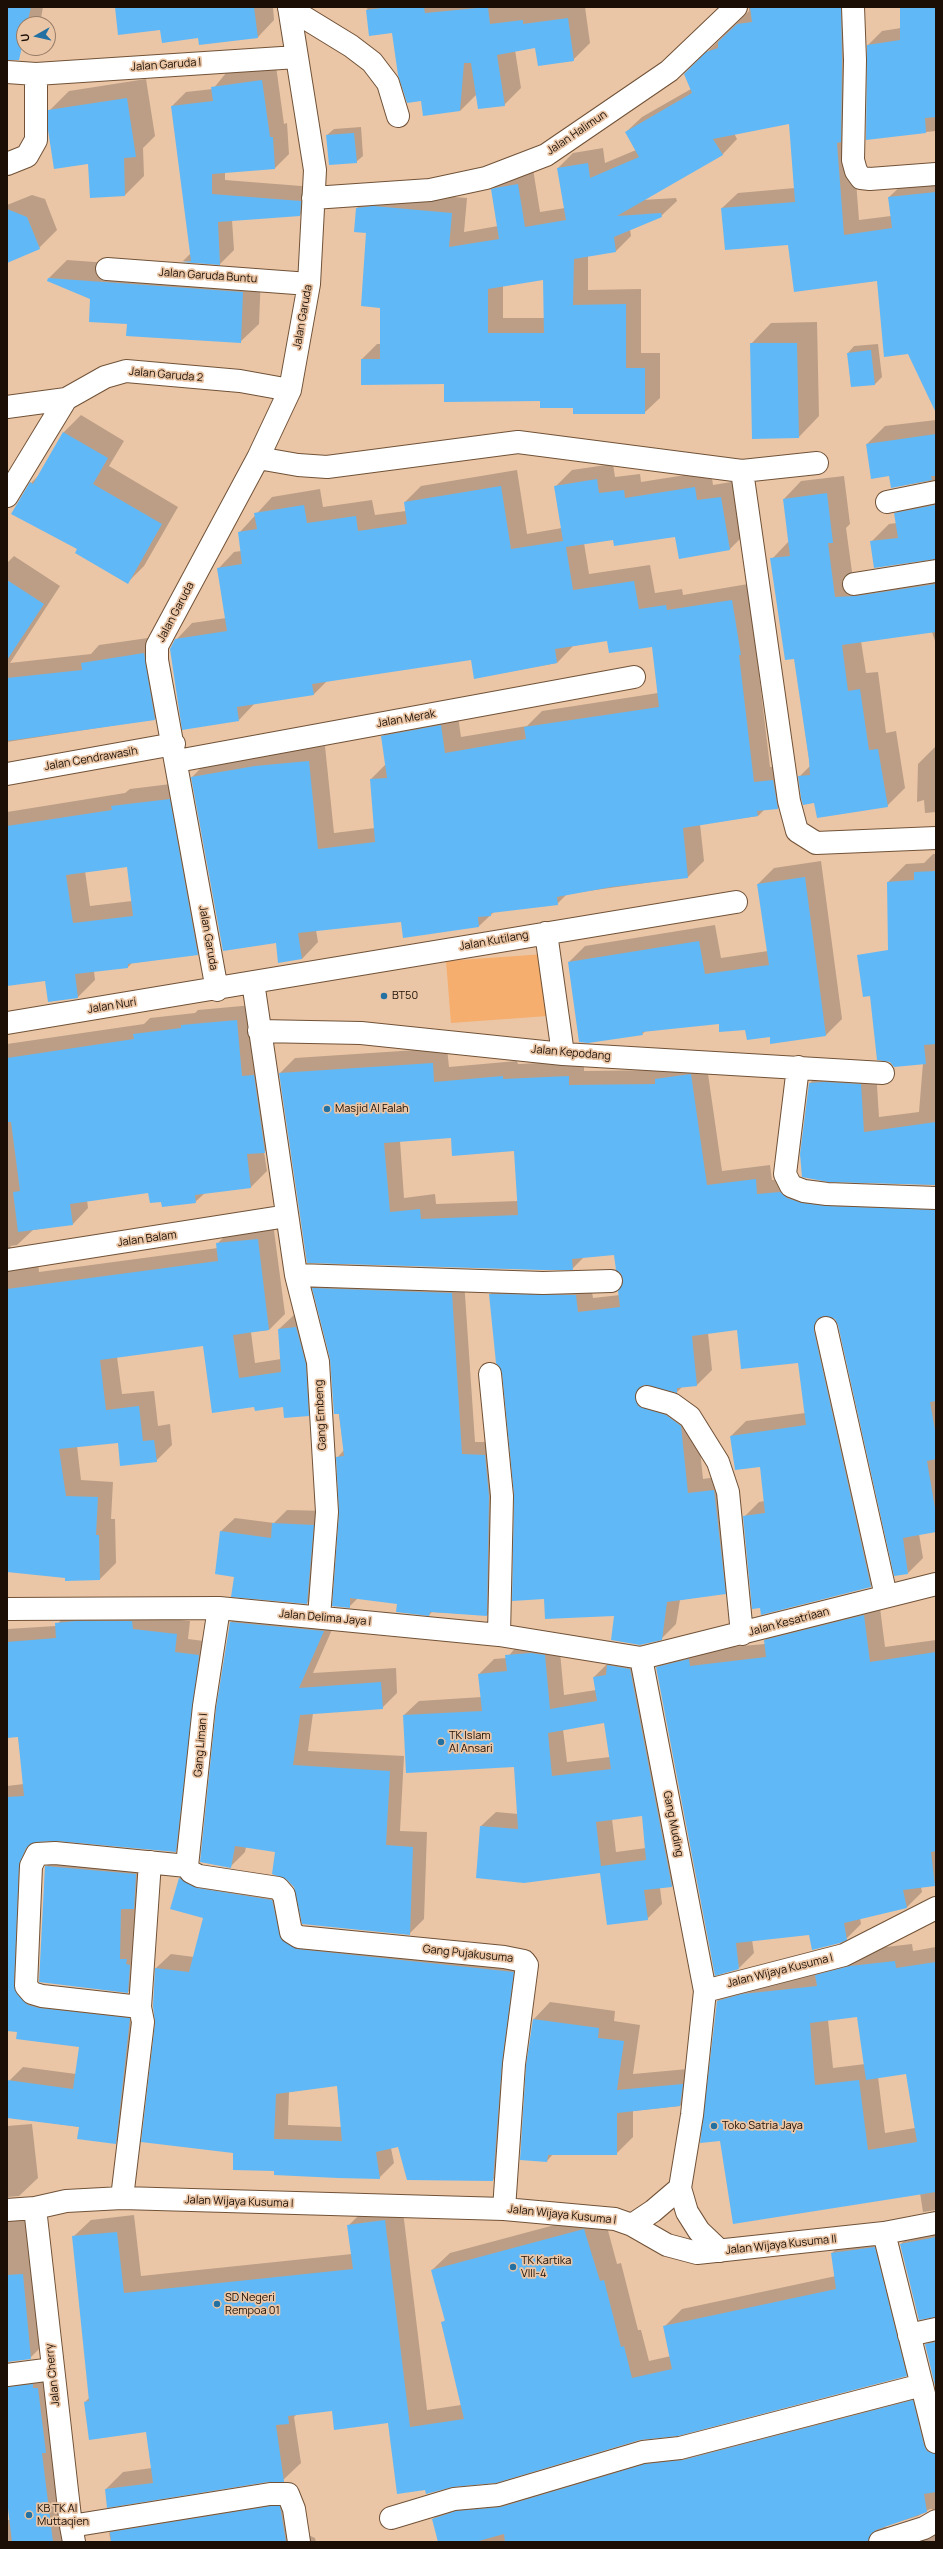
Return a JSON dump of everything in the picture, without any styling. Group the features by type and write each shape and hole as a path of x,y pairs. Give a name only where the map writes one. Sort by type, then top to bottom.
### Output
{"street":[{"name":"Jalan Garuda","path":"217,990 176,753 157,660 157,646 258,458 290,390 309,284 315,170 289,7"},
{"path":"289,7 351,46 372,62 388,83 398,116"},
{"name":"Jalan Halimun","path":"313,198 430,190 486,178 546,155 669,72 736,7"},
{"path":"853,7 855,60 853,160 856,171 861,178 870,179 936,174"},
{"name":"Jalan Garuda I","path":"7,72 36,74 297,57"},
{"path":"7,164 27,156 34,147 36,140 36,74"},
{"name":"Jalan Garuda Buntu","path":"107,269 309,284"},
{"name":"Jalan Garuda 2","path":"7,496 66,399 106,377 126,370 240,381 290,390"},
{"path":"7,407 66,399"},
{"path":"258,458 298,465 327,467 518,442 742,471 817,463"},
{"path":"742,471 789,801 797,831 816,843 936,838"},
{"path":"887,502 936,492"},
{"path":"854,584 936,571"},
{"name":"Jalan Merak","path":"176,753 634,677"},
{"name":"Jalan Cendrawasih","path":"7,774 176,753"},
{"name":"Jalan Kutilang","path":"253,982 736,902"},
{"path":"546,933 563,1054"},
{"path":"217,990 253,982 287,1216"},
{"name":"Jalan Nuri","path":"7,1023 217,990"},
{"name":"Jalan Kepodang","path":"259,1031 403,1036 563,1054 883,1072"},
{"path":"798,1067 785,1174 790,1186 804,1191 827,1194 936,1198"},
{"name":"Jalan Balam","path":"7,1260 287,1216"},
{"name":"Gang Embeng","path":"287,1216 296,1275 318,1362 327,1512 319,1617"},
{"path":"296,1275 543,1283 611,1281"},
{"path":"826,1328 886,1596"},
{"path":"490,1374 502,1496 499,1635"},
{"path":"647,1397 672,1404 690,1417 718,1462 729,1500 742,1634"},
{"name":"Jalan Kesatriaan","path":"641,1658 742,1634 936,1584"},
{"name":"Jalan Delima Jaya I","path":"7,1609 219,1608 499,1635 641,1658"},
{"name":"Gang Liman I","path":"193,1871 204,1706 219,1608"},
{"name":"Gang Muding","path":"641,1658 705,1991"},
{"name":"Gang Pujakusuma","path":"140,2007 42,1996 32,1993 26,1986 32,1866 37,1854 55,1853 150,1862 278,1888 284,1895 291,1932 299,1937 504,1957 524,1961 527,1965 514,2064 504,2209"},
{"path":"122,2198 142,2022 140,2007 144,1926 150,1862"},
{"name":"Jalan Wijaya Kusuma I","path":"705,1991 844,1955 936,1908"},
{"path":"705,1991 692,2115 680,2188 687,2212 699,2231 720,2252"},
{"name":"Jalan Wijaya Kusuma I","path":"7,2210 35,2208 66,2201 122,2198 504,2209 615,2219 632,2225 653,2211 680,2188"},
{"name":"Jalan Cherry","path":"35,2208 72,2534"},
{"name":"Jalan Wijaya Kusuma II","path":"632,2225 655,2240 697,2253 720,2252 884,2233 936,2223"},
{"path":"884,2233 934,2429"},
{"path":"909,2335 936,2329"},
{"path":"7,2374 53,2370"},
{"path":"391,2518 454,2499 498,2495 643,2452 680,2448 922,2385"},
{"path":"72,2534 270,2494 288,2494 294,2509 299,2542"},
{"path":"880,2542 924,2528 936,2521"}],"shaded area":[{"path":"544,954 548,1016 451,1023 446,961"}],"building":[{"path":"7,7 31,7 29,16 16,16 16,56 20,56 19,60 7,60"},
{"path":"115,7 254,7 258,38 199,45 198,38 162,43 160,30 118,35"},
{"path":"389,7 424,7 425,13 488,7 490,24 523,20 523,24 568,18 574,61 538,66 535,48 497,55 505,106 478,109 471,63 464,63 460,111 423,116 421,101 407,103 398,75 392,33 369,36 366,10"},
{"path":"750,7 841,7 841,142 837,143 844,235 892,228 888,197 936,192 936,413 908,354 884,357 877,281 794,292 788,245 725,250 721,208 795,202 789,124 713,139 723,155 617,216 661,213 662,217 614,237 616,252 574,259 573,305 626,304 626,368 645,368 645,414 573,414 573,408 540,408 540,401 444,402 444,384 361,385 361,359 380,359 380,308 361,306 366,233 354,232 356,208 373,206 452,213 449,247 499,239 491,189 495,188 518,184 525,227 566,220 557,168 588,163 590,178 639,157 625,132 692,93 684,74 706,52 718,48 718,42 737,24 752,22","holes":["543,280 544,333 488,333 488,289"]},
{"path":"900,7 936,7 936,117 925,118 926,133 866,140 867,45 900,40"},
{"path":"262,80 270,137 273,137 275,169 212,174 212,194 301,201 300,216 218,222 220,265 181,262 191,261 171,106 213,101 211,87"},
{"path":"127,98 136,157 124,158 125,196 90,198 88,164 54,169 48,130 48,110"},
{"path":"354,133 357,163 329,165 326,135"},
{"path":"7,209 27,217 40,249 7,263"},
{"path":"48,278 243,292 241,343 126,336 127,324 89,322 90,299 47,281"},
{"path":"750,343 797,343 799,438 752,439"},
{"path":"871,350 875,385 851,387 847,353"},
{"path":"63,432 108,458 93,484 162,524 128,584 75,553 77,549 11,514 30,482 33,484"},
{"path":"936,434 936,476 931,476 932,480 891,488 889,476 871,479 866,444"},
{"path":"597,479 599,493 624,490 625,498 695,487 697,500 721,497 730,550 679,559 675,537 614,546 613,540 566,547 573,590 634,581 639,609 666,605 667,610 732,600 741,655 739,655 754,782 773,780 778,809 757,811 758,816 683,828 688,878 611,887 557,897 558,905 491,913 491,916 478,917 479,927 403,938 401,922 298,933 302,959 278,963 276,943 223,951 191,777 255,766 309,761 318,849 375,842 370,779 387,778 381,736 441,725 445,753 526,739 524,727 659,707 652,647 609,653 607,641 555,649 557,663 474,679 471,660 312,684 314,695 237,707 239,721 182,730 170,649 175,639 227,631 217,568 242,564 238,532 257,529 254,513 304,505 307,523 356,516 358,531 407,524 404,502 501,486 511,549 563,541 554,486"},
{"path":"827,493 833,543 828,543 835,597 856,596 936,584 936,632 842,645 848,691 860,689 869,750 878,749 888,807 817,818 814,803 803,805 801,798 798,776 810,775 809,760 794,659 785,660 770,558 790,556 783,499"},
{"path":"935,505 936,559 874,568 870,541 898,538 894,513"},
{"path":"7,580 44,604 7,660"},
{"path":"144,653 155,720 7,741 7,678 82,670 81,663"},
{"path":"170,799 198,955 128,964 128,968 75,974 78,998 48,1002 45,981 7,986 7,826 112,810 111,806","holes":["127,867 133,916 73,923 66,875"]},
{"path":"936,871 936,1044 924,1045 926,1064 894,1067 890,1062 877,1060 870,996 863,997 857,955 888,950 887,882 914,880 914,872"},
{"path":"805,877 826,1036 770,1044 770,1037 747,1040 745,1030 719,1032 719,1024 642,1032 643,1035 588,1043 579,1042 568,962 699,941 705,974 769,965 757,884"},
{"path":"237,1020 242,1076 254,1075 265,1153 247,1154 251,1188 195,1195 196,1203 162,1207 161,1202 150,1203 148,1193 70,1204 73,1225 18,1232 13,1192 20,1191 11,1122 7,1122 7,1058 134,1039 133,1034 181,1028 181,1025"},
{"path":"433,1063 434,1082 503,1076 503,1079 569,1076 569,1085 655,1084 655,1079 691,1074 707,1185 756,1179 757,1194 780,1192 787,1198 802,1203 826,1206 936,1210 936,1401 930,1402 936,1436 936,1459 927,1461 936,1514 936,1532 903,1538 908,1574 894,1576 838,1325 835,1319 824,1316 817,1319 814,1331 871,1587 761,1615 760,1608 752,1609 743,1516 765,1513 760,1467 735,1470 730,1436 806,1425 798,1363 741,1369 737,1330 692,1336 697,1386 677,1388 677,1393 644,1385 639,1388 635,1394 638,1406 666,1415 681,1426 688,1493 714,1490 726,1594 667,1602 662,1640 640,1645 611,1640 614,1616 545,1619 544,1599 512,1601 514,1495 502,1373 496,1363 489,1294 576,1295 578,1312 620,1307 618,1291 623,1280 621,1274 616,1270 614,1255 572,1259 573,1270 307,1263 279,1073","holes":["451,1138 452,1156 514,1151 518,1215 421,1219 420,1209 390,1212 384,1143"]},
{"path":"824,1082 861,1084 864,1132 936,1122 936,1185 828,1182 802,1177 800,1154 809,1083"},
{"path":"258,1239 269,1330 233,1335 239,1378 281,1372 278,1329 296,1327 306,1364 309,1416 284,1418 283,1407 255,1411 254,1407 212,1413 203,1346 100,1360 106,1410 139,1406 143,1441 154,1440 157,1462 120,1466 118,1443 59,1449 66,1496 98,1497 96,1535 99,1535 100,1580 65,1581 65,1578 7,1572 7,1289 218,1261 216,1243"},
{"path":"312,1288 452,1293 462,1454 485,1455 489,1496 487,1616 430,1612 429,1616 396,1612 397,1604 350,1598 350,1608 332,1606 339,1513 336,1457 344,1456 339,1414 334,1414 330,1359"},
{"path":"272,1523 314,1525 307,1604 231,1597 234,1577 215,1574 220,1531 271,1538"},
{"path":"864,1615 870,1662 936,1652 936,1851 931,1852 935,1886 903,1890 907,1908 844,1923 847,1940 840,1943 812,1950 809,1935 736,1943 739,1969 715,1976 656,1667 689,1659 690,1666 766,1657 764,1640"},
{"path":"76,1621 132,1621 133,1629 177,1634 175,1652 199,1655 176,1852 56,1841 36,1842 26,1848 19,1865 14,1985 17,1994 28,2005 39,2008 130,2018 116,2144 77,2139 79,2127 7,2118 7,2080 73,2089 79,2047 16,2039 17,2032 7,2031 7,1797 24,1796 18,1737 7,1738 7,1642 56,1638 55,1623"},
{"path":"230,1622 324,1631 299,1688 381,1682 383,1709 300,1715 293,1765 390,1771 386,1845 413,1847 410,1935 302,1924 294,1887 287,1880 272,1874 275,1852 235,1846 231,1868 200,1862 216,1708"},
{"path":"531,1653 545,1655 550,1709 597,1701 593,1677 606,1675 607,1665 630,1669 672,1887 644,1890 648,1920 607,1925 600,1873 524,1883 476,1878 480,1826 518,1829 514,1767 406,1773 403,1715 482,1711 478,1674 507,1671 505,1655","holes":["604,1723 611,1769 552,1776 548,1733","642,1816 646,1860 601,1866 596,1822"]},
{"path":"45,1866 136,1874 134,1909 121,1909 120,1959 127,1959 126,1964 130,1965 128,1993 39,1982"},
{"path":"179,1878 197,1888 272,1900 281,1939 297,1949 514,1972 502,2063 493,2181 407,2180 398,2147 376,2152 380,2179 274,2175 274,2171 233,2170 233,2153 141,2142 155,2023 153,2006 155,1968 189,1972 203,1918 170,1909","holes":["337,2086 342,2141 274,2139 276,2094"]},
{"path":"895,1961 896,1968 936,1962 936,2192 733,2224 720,2141 700,2143 717,2001 742,1994 817,1986 815,1975 850,1966","holes":["857,2017 866,2080 906,2074 917,2142 868,2150 859,2080 815,2085 810,2023"]},
{"path":"533,2019 599,2028 598,2038 624,2041 617,2090 683,2084 680,2106 617,2113 617,2155 548,2155 547,2162 520,2160 526,2065"},
{"path":"385,2220 410,2427 464,2419 441,2322 445,2321 431,2270 584,2229 600,2281 604,2280 621,2347 624,2346 632,2378 672,2369 663,2326 836,2289 831,2253 875,2247 907,2376 678,2436 640,2440 496,2483 453,2487 426,2494 425,2490 397,2494 388,2423 334,2430 332,2411 288,2416 289,2424 276,2425 284,2482 268,2482 107,2508 105,2489 153,2483 146,2432 89,2440 84,2402 89,2401 72,2236 117,2232 124,2293 353,2269 347,2225"},
{"path":"936,2237 936,2317 919,2320 900,2244"},
{"path":"23,2274 31,2359 7,2362 7,2275"},
{"path":"936,2342 936,2390 925,2344"},
{"path":"33,2384 33,2388 38,2388 46,2453 42,2453 53,2542 12,2542 7,2500 7,2387"},
{"path":"913,2400 924,2445 927,2451 936,2454 936,2492 924,2494 927,2512 876,2530 871,2534 868,2542 505,2542 504,2534 475,2542 438,2542 432,2519 456,2511 501,2507 645,2464 683,2460"},
{"path":"271,2506 280,2506 286,2542 111,2542 110,2532"}],"place":[{"name":"BT50","path":"384,996"},
{"name":"Masjid Al Falah","path":"327,1109"},
{"name":"TK Islam Al Ansari","path":"441,1742"},
{"name":"Toko Satria Jaya","path":"714,2126"},
{"name":"TK Kartika VIII-4","path":"513,2267"},
{"name":"SD Negeri Rempoa 01","path":"217,2304"},
{"name":"KB TK Al Muttaqien","path":"29,2515"}]}
